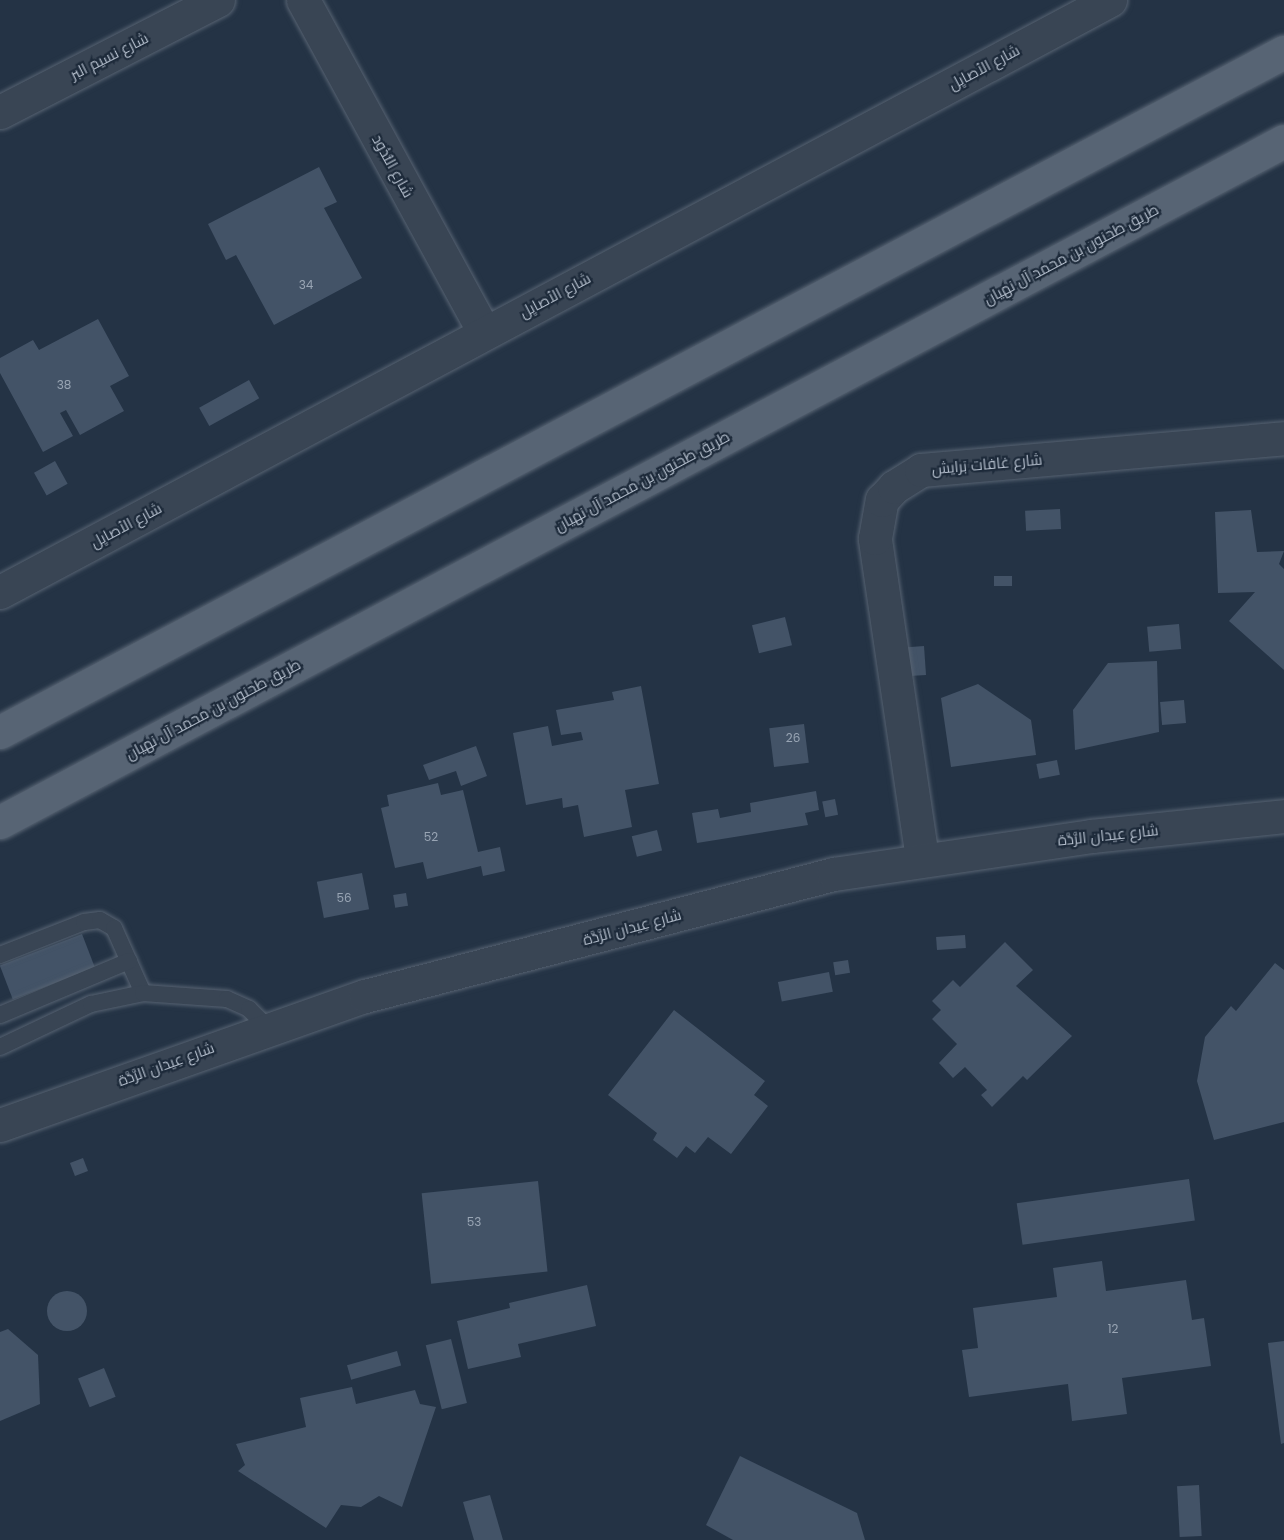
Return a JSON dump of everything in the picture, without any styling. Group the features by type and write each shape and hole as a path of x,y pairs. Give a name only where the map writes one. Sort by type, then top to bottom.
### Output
{"main road":[{"path":"0,732 1284,52"},
{"name":"طريق طحنون بن محمد آل نهيان","path":"0,822 1284,141"}],"street":[{"name":"شارع نسيم البر","path":"0,112 218,0"},
{"name":"شارع النُّدُود","path":"303,0 484,332"},
{"name":"شارع الأصايِل","path":"0,592 1110,0"},
{"name":"شارع غافات بَرايش","path":"922,858 875,538 882,500 894,487 921,470 1284,438"},
{"name":"شارع عِيدان الرَّدَّة","path":"0,1125 267,1027 365,996 823,877 922,858 1284,816"}],"lane":[{"path":"0,955 92,920 114,928 143,993"},
{"path":"0,1015 129,961"},
{"path":"0,1047 91,1004 143,993 227,999 249,1009 267,1027"}],"building":[{"path":"319,167 337,202 324,208 362,278 274,325 236,255 226,260 208,224"},
{"path":"98,319 129,376 110,386 124,411 80,435 66,410 60,413 73,436 43,452 0,373 0,358 33,340 39,350"},
{"path":"249,380 259,398 209,426 199,408"},
{"path":"55,461 68,484 47,495 34,473"},
{"path":"1060,509 1061,529 1026,531 1025,511"},
{"path":"1251,510 1257,552 1284,551 1279,564 1284,569 1284,670 1229,621 1255,592 1218,593 1215,512"},
{"path":"994,576 1012,576 1012,586 994,586"},
{"path":"785,617 792,645 759,653 752,625"},
{"path":"1179,624 1181,649 1149,652 1147,627"},
{"path":"924,646 926,675 906,676 904,647"},
{"path":"1157,661 1159,732 1075,750 1073,710 1108,663"},
{"path":"978,684 1031,720 1036,755 951,767 941,698"},
{"path":"641,686 659,784 625,790 632,827 584,837 578,805 563,808 562,798 526,805 513,733 548,726 552,746 583,740 581,732 561,735 556,710 614,700 612,692"},
{"path":"1184,700 1186,723 1162,725 1160,702"},
{"path":"804,724 809,763 774,767 769,728"},
{"path":"476,746 487,776 461,786 456,771 429,780 423,765"},
{"path":"1057,760 1060,775 1039,779 1036,764"},
{"path":"438,783 441,795 463,790 478,852 500,847 505,871 483,876 481,866 427,879 423,862 395,868 381,808 389,806 387,795"},
{"path":"816,791 819,810 805,813 808,825 697,843 692,813 718,809 720,818 751,812 750,803"},
{"path":"835,799 838,815 825,817 822,801"},
{"path":"657,830 662,850 637,857 632,836"},
{"path":"362,873 369,909 324,918 317,882"},
{"path":"406,893 408,906 395,908 393,895"},
{"path":"82,934 95,968 13,999 0,965"},
{"path":"965,935 966,948 937,950 936,937"},
{"path":"1005,942 1033,970 1016,986 1072,1036 1027,1080 1023,1076 992,1107 981,1095 987,1090 965,1067 953,1078 939,1063 957,1044 932,1019 941,1010 932,1001 953,980 960,987"},
{"path":"848,960 850,973 835,975 833,962"},
{"path":"1275,963 1284,970 1284,1122 1214,1140 1197,1081 1205,1037 1231,1006 1236,1011"},
{"path":"829,972 833,992 782,1002 778,982"},
{"path":"674,1010 765,1081 754,1095 768,1106 731,1154 708,1137 695,1153 686,1146 677,1158 653,1140 657,1133 608,1095"},
{"path":"83,1158 88,1171 75,1176 70,1163"},
{"path":"1189,1179 1195,1221 1023,1245 1017,1203"},
{"path":"538,1181 548,1272 431,1284 422,1193"},
{"path":"1102,1261 1106,1291 1186,1280 1192,1320 1204,1318 1211,1366 1122,1378 1127,1414 1072,1421 1068,1384 969,1397 962,1350 978,1348 973,1308 1057,1297 1053,1268"},
{"path":"587,1285 596,1326 518,1344 521,1357 468,1369 457,1321 510,1308 509,1303"},
{"path":"67,1291 75,1292 81,1297 86,1303 86,1319 81,1325 75,1330 67,1331 59,1330 53,1325 48,1319 47,1311 48,1303 53,1297 59,1292"},
{"path":"8,1329 38,1355 40,1404 0,1421 0,1332"},
{"path":"451,1339 467,1403 442,1409 426,1345"},
{"path":"1284,1341 1284,1443 1281,1444 1268,1343"},
{"path":"397,1351 401,1365 351,1380 347,1365"},
{"path":"104,1368 116,1397 90,1407 78,1378"},
{"path":"352,1387 356,1404 415,1390 420,1404 436,1407 402,1507 379,1496 361,1507 341,1505 326,1528 238,1471 245,1465 236,1444 306,1427 300,1398"},
{"path":"740,1456 857,1513 865,1540 733,1540 706,1525"},
{"path":"1199,1485 1202,1536 1180,1537 1177,1486"},
{"path":"490,1495 503,1540 474,1540 463,1502"}]}
